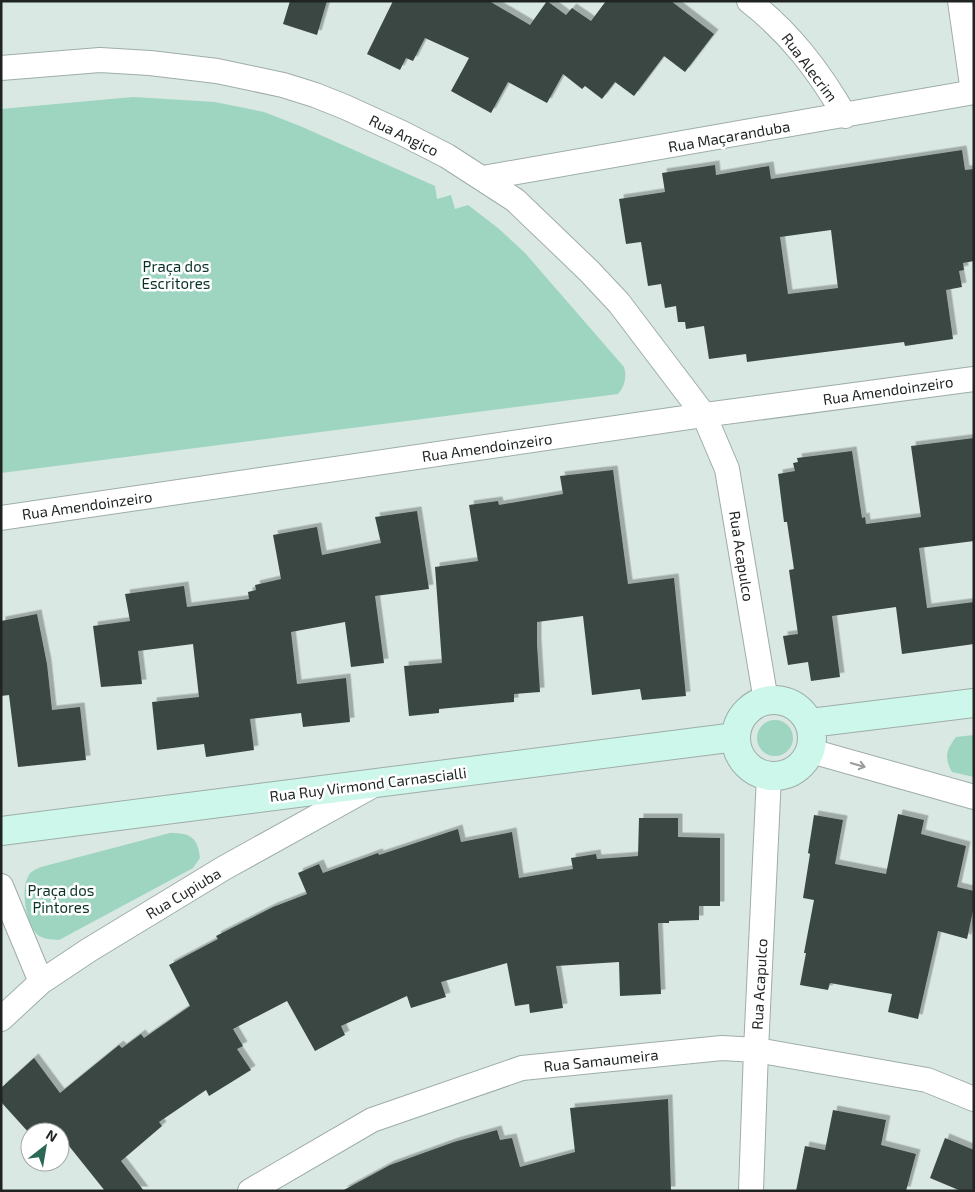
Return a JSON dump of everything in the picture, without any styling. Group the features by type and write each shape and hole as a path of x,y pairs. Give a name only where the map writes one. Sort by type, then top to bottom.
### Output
{"street":[{"name":"Rua Alecrim","path":"749,1 785,32 807,58 827,85 845,116"},
{"path":"960,1 973,92"},
{"name":"Rua Angico","path":"1,68 100,60 150,63 217,71 315,94 402,133 447,156 483,178 515,200 540,222 619,303 704,415"},
{"name":"Rua Maçaranduba","path":"483,178 845,116 973,92"},
{"name":"Rua Amendoinzeiro","path":"1,518 704,415 974,379"},
{"name":"Rua Acapulco","path":"704,415 727,469 766,701"},
{"path":"779,700 792,704 802,712 810,723 813,742 811,751 804,763 794,771 782,776 769,776 758,773 741,759 736,737 738,724 744,714 754,706 766,701 779,700"},
{"path":"810,723 974,703"},
{"name":"Rua Ruy Virmond Carnascialli","path":"1,831 736,737"},
{"path":"811,751 974,797"},
{"name":"Rua Acapulco","path":"751,1191 769,776"},
{"name":"Rua Cupiuba","path":"1,1019 41,982 89,950 224,868 376,784"},
{"path":"1,886 41,982"},
{"name":"Rua Samaumeira","path":"250,1191 372,1120 522,1068 722,1048 756,1050 928,1080 974,1099"}],"green space":[{"name":"Praça dos Escritores","path":"133,97 215,102 264,112 435,186 437,199 451,195 455,209 468,205 498,228 525,253 624,367 625,381 622,388 618,394 1,473 1,109"},
{"path":"775,720 788,725 793,738 788,751 775,756 762,751 757,738 762,725"},
{"path":"974,735 974,777 952,772 947,758 950,746 956,737"},
{"name":"Praça dos Pintores","path":"170,833 188,835 195,841 200,858 193,868 59,940 42,937 33,929 27,915 25,888 26,881 33,871 41,867"}],"building":[{"path":"290,1 327,1 317,35 283,24"},
{"path":"393,1 489,1 530,25 547,1 566,15 572,8 591,21 606,1 671,1 714,34 685,72 664,56 634,96 615,82 602,99 585,86 582,89 563,74 547,103 508,82 491,113 451,91 469,58 425,38 413,61 406,58 400,70 367,54"},
{"path":"962,150 965,170 974,169 974,261 963,263 964,270 959,271 962,287 946,290 953,339 905,346 904,342 747,362 746,354 709,359 704,326 686,329 685,322 678,322 676,306 665,308 661,284 648,286 641,242 626,244 619,199 665,192 662,173 715,165 716,175 769,166 771,179","holes":["831,230 838,288 788,294 780,237"]},
{"path":"974,438 974,541 919,548 927,608 974,602 974,644 902,654 896,607 832,616 840,677 811,681 808,662 788,665 783,636 798,634 789,570 794,569 787,522 784,522 778,474 795,471 793,463 798,462 797,458 852,451 862,518 865,517 866,524 921,517 911,446"},
{"path":"613,470 628,584 674,578 686,696 642,700 640,689 592,695 583,616 537,622 540,692 514,694 514,702 439,709 439,713 409,716 404,666 442,663 435,567 478,561 469,505 498,501 499,505 563,494 560,476"},
{"path":"417,511 429,589 375,596 384,663 351,667 345,622 291,632 297,684 346,678 350,722 303,727 301,713 250,719 254,750 206,757 204,744 157,750 152,702 199,697 193,644 138,651 142,684 101,687 93,626 130,621 125,594 184,586 187,607 249,599 248,592 256,590 255,585 281,579 273,535 317,527 322,555 381,543 375,517"},
{"path":"37,614 47,664 52,710 80,707 86,760 18,767 9,695 1,696 1,621"},
{"path":"898,814 924,820 921,834 966,846 957,887 974,891 974,906 967,939 938,931 918,1019 888,1012 892,994 830,983 828,990 800,985 814,900 803,898 814,815 843,820 835,864 886,874"},
{"path":"639,818 678,818 678,837 720,838 720,906 699,906 699,920 658,923 661,994 620,996 619,962 556,966 563,1008 530,1013 529,1004 515,1006 507,963 441,982 446,997 411,1008 407,996 341,1026 345,1035 315,1051 287,1001 233,1029 243,1046 237,1049 251,1070 209,1096 206,1090 159,1122 162,1126 121,1161 144,1191 105,1191 70,1147 70,1122 20,1123 1,1102 1,1088 34,1058 60,1093 119,1045 122,1048 141,1034 144,1038 190,1006 169,965 218,939 216,936 273,907 307,894 298,873 319,864 323,873 378,853 379,855 458,829 461,842 512,832 519,878 573,869 571,858 596,854 597,859 638,856"},
{"path":"668,1099 671,1191 342,1191 390,1165 454,1142 497,1130 500,1140 512,1138 520,1167 575,1152 570,1108"},
{"path":"833,1110 886,1120 881,1145 916,1154 906,1191 796,1191 805,1146 825,1150"},
{"path":"945,1138 974,1150 974,1191 961,1191 930,1178"}]}
